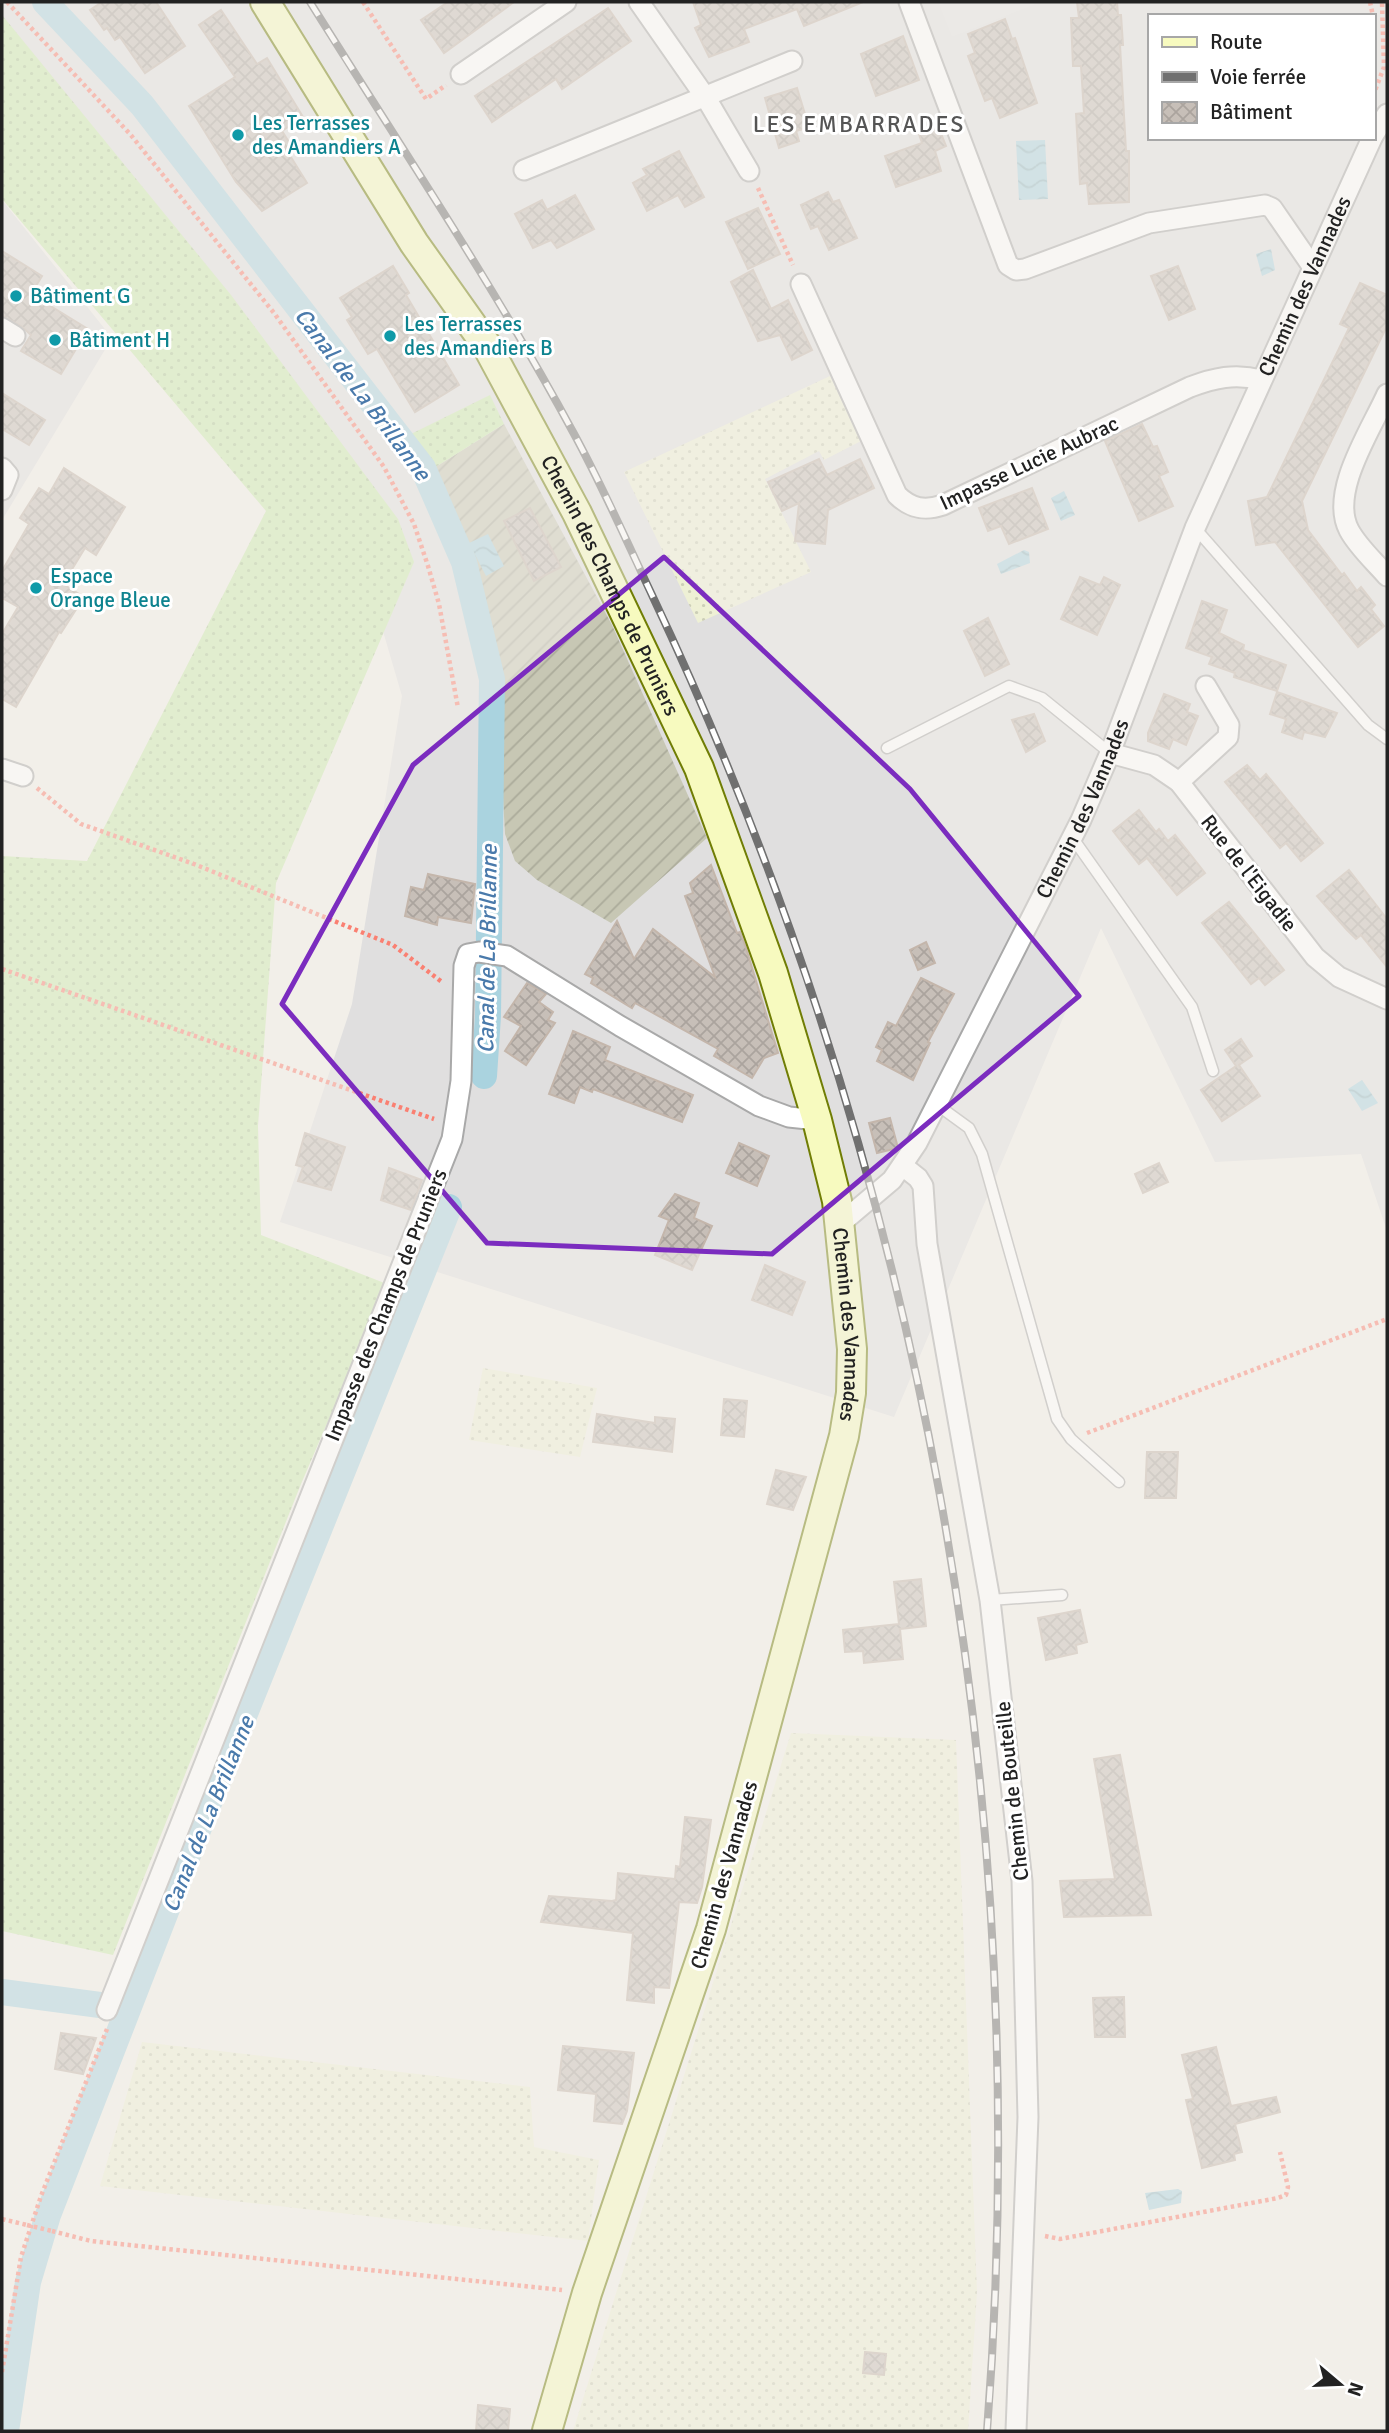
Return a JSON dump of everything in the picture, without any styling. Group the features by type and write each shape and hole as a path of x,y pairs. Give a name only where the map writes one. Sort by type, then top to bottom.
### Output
{"street":[{"name":"Chemin des Champs de Pruniers","path":"265,2 414,243 487,346 578,513 699,768 773,974 817,1120 840,1224"},
{"path":"461,74 566,2"},
{"path":"639,2 706,98 749,171"},
{"path":"909,2 1008,265 1016,270 1026,269 1149,223 1265,205 1272,208 1312,266"},
{"path":"524,170 792,61"},
{"name":"Chemin des Vannades","path":"1375,132 1386,116"},
{"name":"Chemin des Vannades","path":"547,2431 587,2293 710,1929 844,1436 852,1393 852,1349 840,1224 874,1197 903,1166 1072,837 1110,753 1195,528 1371,140"},
{"name":"Impasse Lucie Aubrac","path":"800,284 897,495 908,504 923,509 943,505 1189,387 1237,376 1261,380"},
{"path":"1387,394 1348,477 1342,503 1349,530 1387,576"},
{"path":"2,468 8,475 2,490"},
{"path":"1179,782 1228,737 1230,731 1206,686"},
{"name":"Rue de l'Eigadie","path":"1110,753 1154,765 1179,782 1315,957 1339,977 1387,999"},
{"path":"2,769 23,776"},
{"name":"Impasse des Champs de Pruniers","path":"107,2011 443,1164 455,1126 461,1081 463,986 465,959 468,954 499,953 527,966 620,1026 759,1106 789,1117 817,1120"},
{"name":"Chemin de Bouteille","path":"903,1166 923,1186 927,1244 990,1600 1022,1881 1028,2030 1026,2232 1016,2431"}],"lane":[{"path":"1195,528 1368,725 1387,739"},
{"path":"887,748 1010,685 1042,698 1110,753"},
{"path":"1072,837 1192,1007 1213,1071"},
{"path":"936,1104 963,1122 978,1144 1049,1399 1063,1430 1119,1482"},
{"path":"990,1600 1062,1595"}],"path":[{"path":"7,2 139,144 274,313 401,494 439,604 458,708"},
{"path":"363,2 426,99 461,74"},
{"path":"1375,91 1384,67 1382,2"},
{"path":"749,171 781,234 800,284"},
{"path":"23,776 81,824 194,864 393,944 441,982 463,986"},
{"path":"2,969 455,1126"},
{"path":"1070,1439 1387,1319"},
{"path":"2,2372 21,2257 40,2196 107,2028 107,2011"},
{"path":"1026,2232 1060,2239 1278,2198 1286,2195 1288,2187 1280,2152"},
{"path":"2,2219 91,2241 587,2293"}],"highlighted area":[{"path":"664,557 910,789 1079,996 772,1254 487,1243 282,1004 413,765"}],"shaded area":[{"path":"2,2 1387,2 1387,1231 1361,1154 1215,1162 1101,928 894,1417 280,1222 352,1004 402,696 344,498 2,59"},
{"path":"938,2 1042,2 952,37"},
{"path":"2,200 112,338 2,520"},
{"path":"830,376 861,441 824,460 819,451 765,479 811,572 698,623 624,472"},
{"path":"504,424 612,625 707,838 611,923 537,880 515,861 505,834 497,686 481,603 434,468"},
{"path":"483,1368 597,1388 580,1457 469,1440"},
{"path":"791,1733 956,1740 977,2292 968,2431 573,2431"},
{"path":"142,2042 530,2087 534,2147 599,2160 588,2241 100,2186"}],"green space":[{"path":"2,15 231,295 398,519 414,562 276,883 258,1126 261,1235 387,1284 301,1484 113,1955 2,1931 2,856 87,861 266,511 2,199"},
{"path":"490,395 504,424 434,468 411,434"}],"water":[{"path":"1045,140 1048,199 1019,200 1016,141"},
{"path":"1271,249 1275,270 1262,276 1256,254"},
{"path":"1064,491 1075,515 1061,521 1051,498"},
{"path":"488,534 504,566 486,576 469,543"},
{"path":"1024,550 1029,552 1030,563 1001,574 997,564"},
{"path":"1362,1080 1378,1103 1362,1111 1348,1089"},
{"path":"1178,2189 1182,2191 1181,2203 1149,2210 1145,2193"}],"building":[{"path":"102,2 156,2 185,46 145,73 120,37 115,40 90,10"},
{"path":"448,2 514,2 444,53 421,20"},
{"path":"693,2 863,2 804,26 797,9 744,29 749,42 709,57 695,28 701,25"},
{"path":"1077,2 1117,2 1118,15 1121,15 1123,45 1120,45 1126,151 1129,151 1129,202 1089,204 1087,183 1080,184 1076,114 1084,113 1081,66 1073,66 1071,18 1079,18"},
{"path":"608,8 631,41 562,89 556,79 492,122 475,96"},
{"name":"Les Terrasses des Amandiers A","path":"221,10 257,64 267,58 303,117 282,131 294,150 289,154 307,183 262,211 236,182 189,106 235,77 199,25"},
{"path":"1005,19 1012,39 1015,38 1037,103 1000,118 992,98 985,101 968,56 975,53 968,34"},
{"path":"903,36 919,80 876,96 861,54"},
{"path":"797,88 809,127 796,131 799,141 779,148 765,98"},
{"path":"938,126 946,146 935,151 941,171 896,187 885,156 922,143 919,134"},
{"path":"679,151 704,197 685,207 678,195 647,211 633,183 647,175 643,169"},
{"path":"828,192 833,202 839,200 857,238 829,250 818,226 811,229 801,205"},
{"path":"575,195 594,229 557,248 551,240 533,248 515,214 542,200 547,210"},
{"path":"758,208 780,254 748,269 726,222"},
{"path":"2,251 42,276 31,294 88,329 61,374 21,351 31,335 2,316"},
{"name":"Les Terrasses des Amandiers B","path":"393,266 409,293 406,295 459,385 415,412 377,349 368,354 347,320 352,317 340,298"},
{"path":"1178,266 1195,309 1169,320 1151,276"},
{"path":"753,270 771,309 788,300 812,350 792,360 780,335 758,341 731,282"},
{"path":"1360,283 1387,295 1387,326 1302,501 1308,530 1342,575 1344,573 1357,591 1361,587 1375,605 1371,609 1384,626 1358,647 1275,542 1256,545 1248,501 1267,497 1349,328 1340,324"},
{"path":"2,393 45,420 29,445 2,429"},
{"path":"1142,424 1153,447 1157,446 1168,472 1159,476 1173,506 1139,521 1105,441"},
{"path":"819,459 827,475 860,459 874,488 828,510 825,544 795,541 799,503 782,511 768,482"},
{"name":"Espace Orange Bleue","path":"64,468 125,507 96,555 85,548 63,584 84,597 61,633 59,632 16,707 2,699 2,634 18,607 2,598 2,571 29,524 20,518 39,488 49,494"},
{"path":"1032,488 1048,529 1009,544 1001,526 988,531 979,508"},
{"path":"530,508 561,567 534,581 504,521"},
{"path":"1080,577 1100,585 1104,577 1120,585 1097,635 1061,619"},
{"path":"1202,601 1227,610 1219,633 1244,645 1243,650 1286,665 1277,691 1234,677 1235,673 1209,664 1212,657 1186,648"},
{"path":"988,618 1009,664 985,676 964,631"},
{"path":"1277,692 1337,713 1325,737 1304,732 1302,739 1282,732 1286,719 1270,714"},
{"path":"1164,694 1190,704 1187,712 1198,716 1186,745 1173,739 1169,749 1148,741 1148,733"},
{"path":"1034,714 1045,741 1026,752 1012,720"},
{"path":"1247,765 1260,780 1266,774 1323,843 1301,861 1286,843 1280,848 1225,782"},
{"path":"1139,810 1156,832 1159,829 1168,841 1175,835 1205,873 1177,895 1147,858 1139,864 1113,831"},
{"path":"711,865 737,933 740,932 746,948 778,1053 764,1058 752,1078 714,1056 718,1049 635,1003 632,1008 591,983 593,978 585,974 617,921 634,959 653,929 715,977 685,896 693,893 690,883"},
{"path":"1349,870 1387,919 1387,967 1361,935 1356,939 1317,896"},
{"path":"428,874 475,884 471,923 438,917 437,925 405,916 411,887 424,890"},
{"path":"1229,902 1284,970 1265,985 1259,978 1251,984 1202,923"},
{"path":"926,942 935,963 918,970 910,950"},
{"path":"921,978 954,994 928,1042 930,1043 913,1080 877,1061 882,1050 876,1047 888,1022 896,1026"},
{"path":"527,983 546,994 539,1002 553,1012 548,1020 555,1023 526,1065 505,1051 521,1026 504,1017"},
{"path":"573,1031 610,1047 605,1060 693,1095 682,1122 593,1089 592,1092 580,1087 574,1103 549,1094"},
{"path":"1241,1039 1252,1056 1239,1065 1260,1096 1222,1121 1201,1090 1236,1066 1225,1050"},
{"path":"890,1118 898,1148 877,1153 869,1123"},
{"path":"305,1133 345,1147 331,1190 298,1181 303,1167 296,1165"},
{"path":"739,1143 769,1156 757,1186 726,1173"},
{"path":"1159,1163 1168,1182 1143,1193 1135,1174"},
{"path":"389,1168 422,1180 411,1210 381,1200"},
{"path":"675,1194 699,1203 694,1218 712,1226 692,1270 655,1255 669,1220 659,1216"},
{"path":"765,1265 805,1282 792,1315 752,1300"},
{"path":"724,1399 747,1401 744,1437 721,1435"},
{"path":"597,1414 655,1423 655,1417 675,1419 672,1452 593,1442"},
{"path":"1147,1452 1178,1452 1176,1498 1145,1498"},
{"path":"776,1470 806,1477 793,1510 767,1504"},
{"path":"921,1579 926,1626 900,1629 903,1659 864,1663 863,1651 845,1652 843,1630 899,1624 894,1582"},
{"path":"1080,1610 1087,1642 1076,1645 1077,1653 1046,1660 1038,1618"},
{"path":"1120,1755 1151,1915 1064,1917 1060,1881 1115,1879 1094,1759"},
{"path":"685,1817 711,1820 702,1887 697,1903 679,1902 669,1988 654,1987 654,2003 627,2000 633,1933 541,1922 549,1896 616,1900 618,1873 675,1879 676,1866 680,1867"},
{"path":"1124,1997 1125,2037 1095,2037 1093,1998"},
{"path":"61,2033 96,2038 83,2074 55,2069"},
{"path":"563,2046 634,2053 627,2111 622,2124 594,2121 596,2094 558,2090"},
{"path":"1216,2047 1231,2106 1276,2097 1280,2112 1235,2124 1242,2152 1234,2154 1235,2160 1202,2168 1186,2100 1193,2099 1182,2055"},
{"path":"865,2352 886,2354 884,2375 863,2373"},
{"path":"478,2405 510,2409 508,2431 476,2431"}],"waterway":[{"name":"Canal de La Brillanne","path":"45,2 142,105 423,468 464,562 492,679 488,1016 484,1076"},
{"name":"Canal de La Brillanne","path":"6,2431 28,2282 48,2215 186,1860 449,1207"},
{"name":"Canal de La Brillanne","path":"2,1992 100,2005"}],"railway":[{"path":"310,2 511,322 594,472 652,595 746,812 825,1034 890,1261 939,1491 974,1724 993,1959 998,2195 987,2431"}],"place":[{"name":"Les Terrasses des Amandiers A","path":"238,135"},
{"name":"Bâtiment G","path":"16,296"},
{"name":"Les Terrasses des Amandiers B","path":"390,336"},
{"name":"Bâtiment H","path":"55,340"},
{"name":"Espace Orange Bleue","path":"36,588"}],"district":[{"name":"LES EMBARRADES","path":"859,124"}]}
